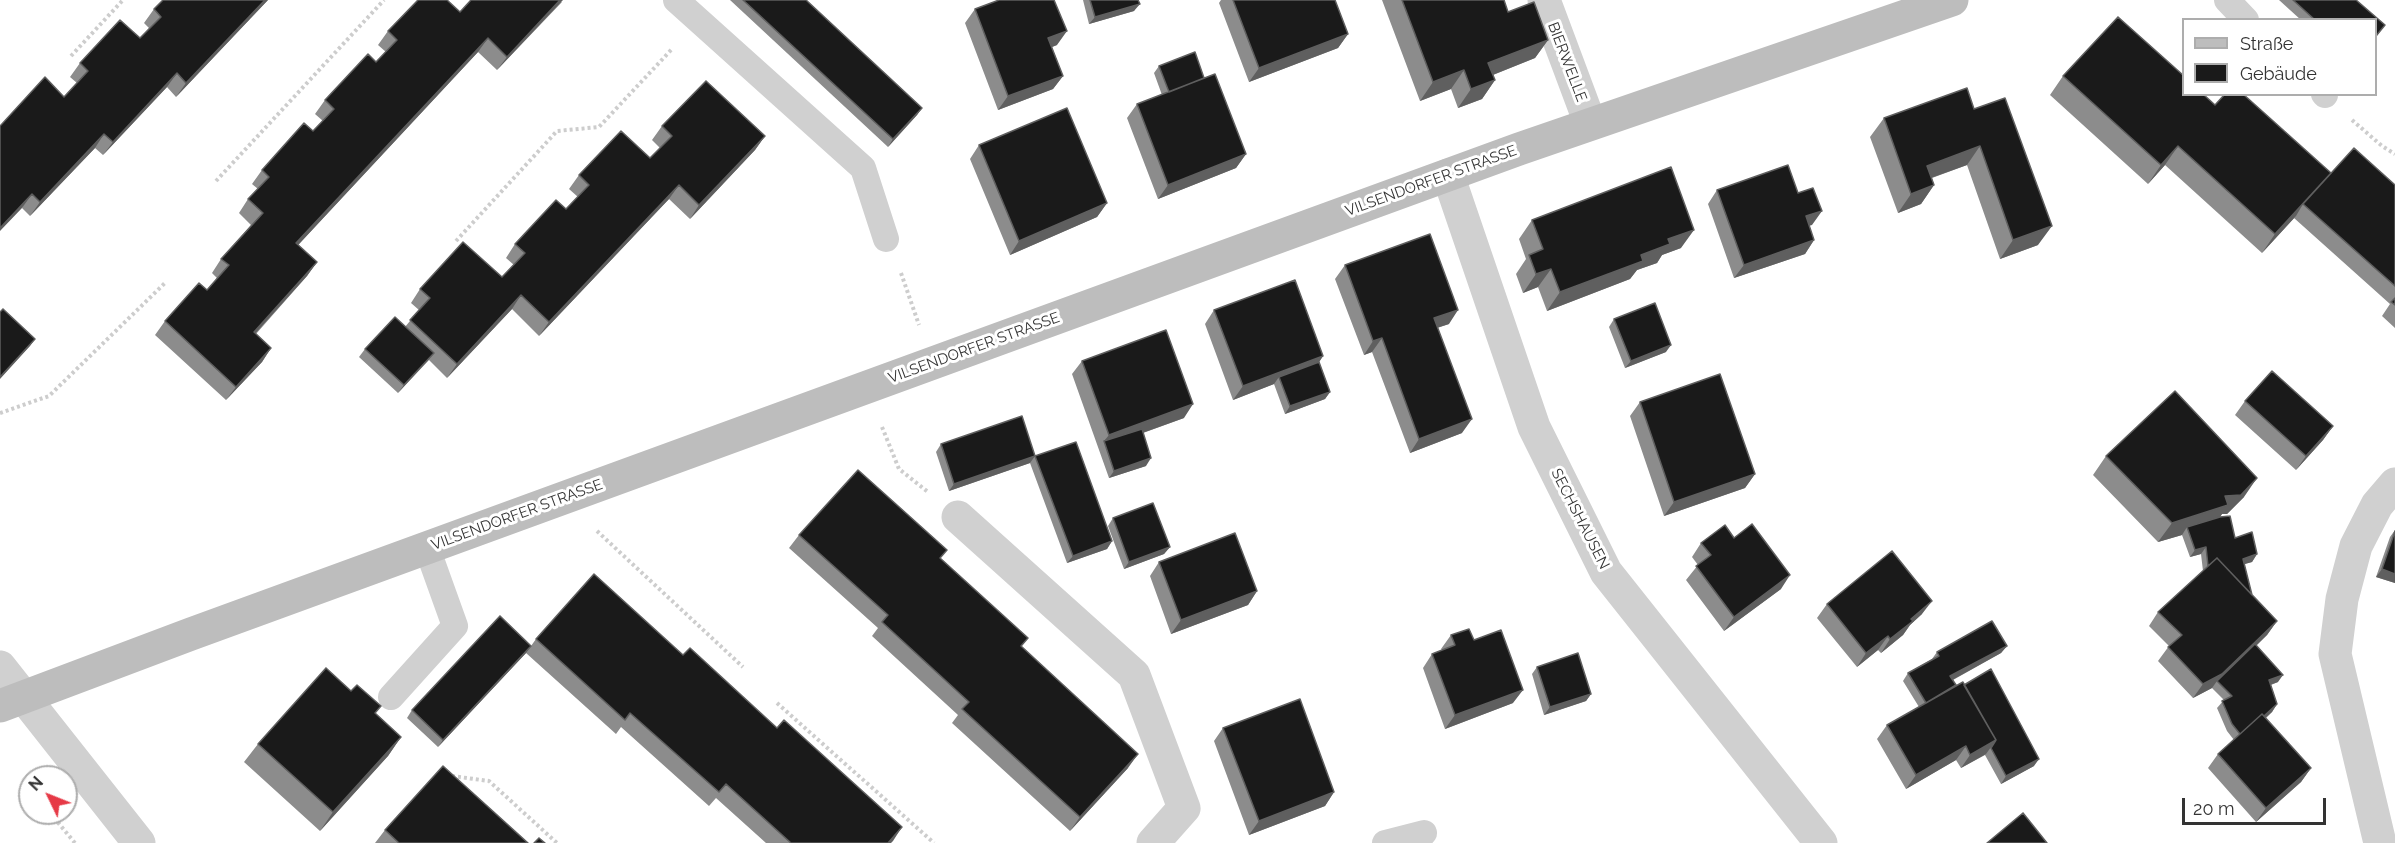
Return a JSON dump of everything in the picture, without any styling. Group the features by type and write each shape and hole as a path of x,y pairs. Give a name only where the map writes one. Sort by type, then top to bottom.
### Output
{"main road":[{"name":"VILSENDORFER STRASSE","path":"11,701 1590,123 1952,0"}],"street":[{"name":"BIERWELLE","path":"1544,0 1590,123"},
{"name":"SECHSHAUSEN","path":"1448,175 1534,427 1605,572 1821,843"},
{"path":"2380,843 2335,654 2342,599 2356,546 2377,505 2395,484"},
{"path":"958,517 1134,675 1184,807 1153,843"},
{"path":"0,667 11,701 70,754 139,843"}],"lane":[{"path":"676,0 863,168 885,239"},
{"path":"2227,0 2244,18"},
{"path":"391,697 455,626 427,548"},
{"path":"1385,843 1424,833"}],"path":[{"path":"71,56 123,0"},
{"path":"216,181 384,0"},
{"path":"456,242 557,131 599,127 699,21"},
{"path":"2325,96 2382,146 2395,154"},
{"path":"885,239 895,257 932,363"},
{"path":"0,412 49,396 166,282"},
{"path":"865,387 899,469 958,517"},
{"path":"579,492 598,532 743,667"},
{"path":"777,704 934,843"},
{"path":"448,776 489,782 557,843"},
{"path":"60,825 75,843"}],"building":[{"path":"163,0 265,0 186,83 177,73 113,142 104,134 40,202 32,194 0,228 0,126 45,77 64,97 88,71 80,63 120,20 140,38 161,17 154,9"},
{"path":"418,0 447,0 460,12 471,0 560,0 507,57 488,38 296,243 317,262 254,332 271,348 236,387 165,321 199,283 207,290 229,265 221,259 263,213 248,199 269,177 262,170 304,123 313,131 334,109 325,100 368,54 376,62 397,40 388,31"},
{"path":"743,0 806,0 922,108 893,139"},
{"path":"999,0 1054,0 1067,31 1048,38 1063,76 1008,96 975,9"},
{"path":"1090,0 1138,0 1140,4 1095,17"},
{"path":"1233,0 1335,0 1348,34 1259,68"},
{"path":"1402,0 1504,0 1508,12 1534,2 1548,40 1488,63 1495,80 1471,89 1464,70 1433,82"},
{"path":"2293,0 2356,0 2377,18 2313,18"},
{"path":"2118,17 2182,74 2182,96 2205,96 2215,105 2223,96 2245,96 2331,173 2275,234 2178,146 2161,165 2063,76"},
{"path":"2377,18 2385,25 2377,35"},
{"path":"1195,52 1204,78 1169,92 1159,66"},
{"path":"1215,74 1246,154 1168,185 1137,104"},
{"path":"706,81 765,136 699,205 679,185 549,322 521,295 457,364 410,320 430,298 420,289 463,242 502,277 525,253 515,244 556,200 566,209 589,185 579,175 621,131 650,158 672,136 662,126"},
{"path":"1967,88 1974,109 2005,98 2052,226 2013,240 1980,146 1927,166 1934,185 1911,194 1884,118"},
{"path":"1067,108 1107,203 1019,241 979,145"},
{"path":"2354,148 2395,185 2395,286 2303,204"},
{"path":"1788,165 1798,193 1813,188 1822,211 1806,216 1814,240 1744,265 1717,190"},
{"path":"1671,167 1694,230 1668,239 1670,244 1641,255 1643,261 1560,292 1551,269 1536,274 1529,255 1543,249 1532,220"},
{"path":"1430,234 1458,310 1434,318 1472,419 1419,439 1382,338 1373,341 1345,265"},
{"path":"1295,280 1323,356 1243,386 1214,310"},
{"path":"1655,303 1671,345 1631,361 1614,319"},
{"path":"3,309 35,339 0,377 0,312"},
{"path":"395,317 434,353 404,385 365,349"},
{"path":"1166,330 1193,404 1109,435 1082,361"},
{"path":"1319,362 1330,392 1290,406 1279,377"},
{"path":"2272,371 2333,426 2306,456 2245,401"},
{"path":"1720,374 1755,474 1674,502 1640,402"},
{"path":"2175,391 2257,478 2241,495 2225,496 2228,505 2172,523 2106,456"},
{"path":"1022,416 1035,456 954,484 941,444"},
{"path":"1142,429 1151,458 1114,471 1104,441"},
{"path":"1076,442 1112,541 1073,556 1035,456"},
{"path":"858,470 947,550 940,558 1028,638 1021,646 1138,754 1080,817 962,709 969,702 882,622 888,615 799,535"},
{"path":"1153,503 1170,547 1129,562 1113,518"},
{"path":"2230,516 2235,538 2252,532 2257,554 2243,559 2252,595 2217,558 2208,566 2206,547 2195,550 2187,527"},
{"path":"1752,524 1790,575 1734,617 1696,566 1711,555 1701,543 1725,525 1734,538"},
{"path":"2395,531 2395,574 2382,569"},
{"path":"1235,533 1257,591 1181,620 1159,562"},
{"path":"1892,551 1932,601 1911,619 1913,621 1890,639 1888,636 1866,653 1827,604"},
{"path":"2217,558 2277,621 2222,674 2203,684 2168,647 2182,635 2158,612"},
{"path":"594,574 683,655 690,648 777,728 784,720 902,827 888,843 791,843 726,784 719,792 630,713 625,720 536,639"},
{"path":"500,616 531,646 443,740 412,710"},
{"path":"1992,621 2007,646 1950,676 1956,685 1926,703 1908,673 1939,656 1937,652"},
{"path":"1469,629 1474,640 1501,630 1523,690 1455,715 1432,654 1455,645 1451,635"},
{"path":"2255,644 2283,675 2269,680 2277,704 2240,734 2232,724 2222,701 2232,696 2217,681"},
{"path":"1578,653 1591,694 1550,707 1537,667"},
{"path":"326,668 351,691 357,685 381,706 375,713 401,737 333,812 258,744"},
{"path":"1991,669 2039,759 2006,776 1991,748 1996,740 1964,685"},
{"path":"1963,682 1996,740 1970,755 1966,746 1916,775 1887,725"},
{"path":"1300,699 1334,792 1259,821 1223,728"},
{"path":"2262,714 2311,768 2266,808 2218,754"},
{"path":"443,766 528,843 399,843 385,830"},
{"path":"2023,813 2047,843 1987,843"},
{"path":"539,838 545,843 534,843"}]}
